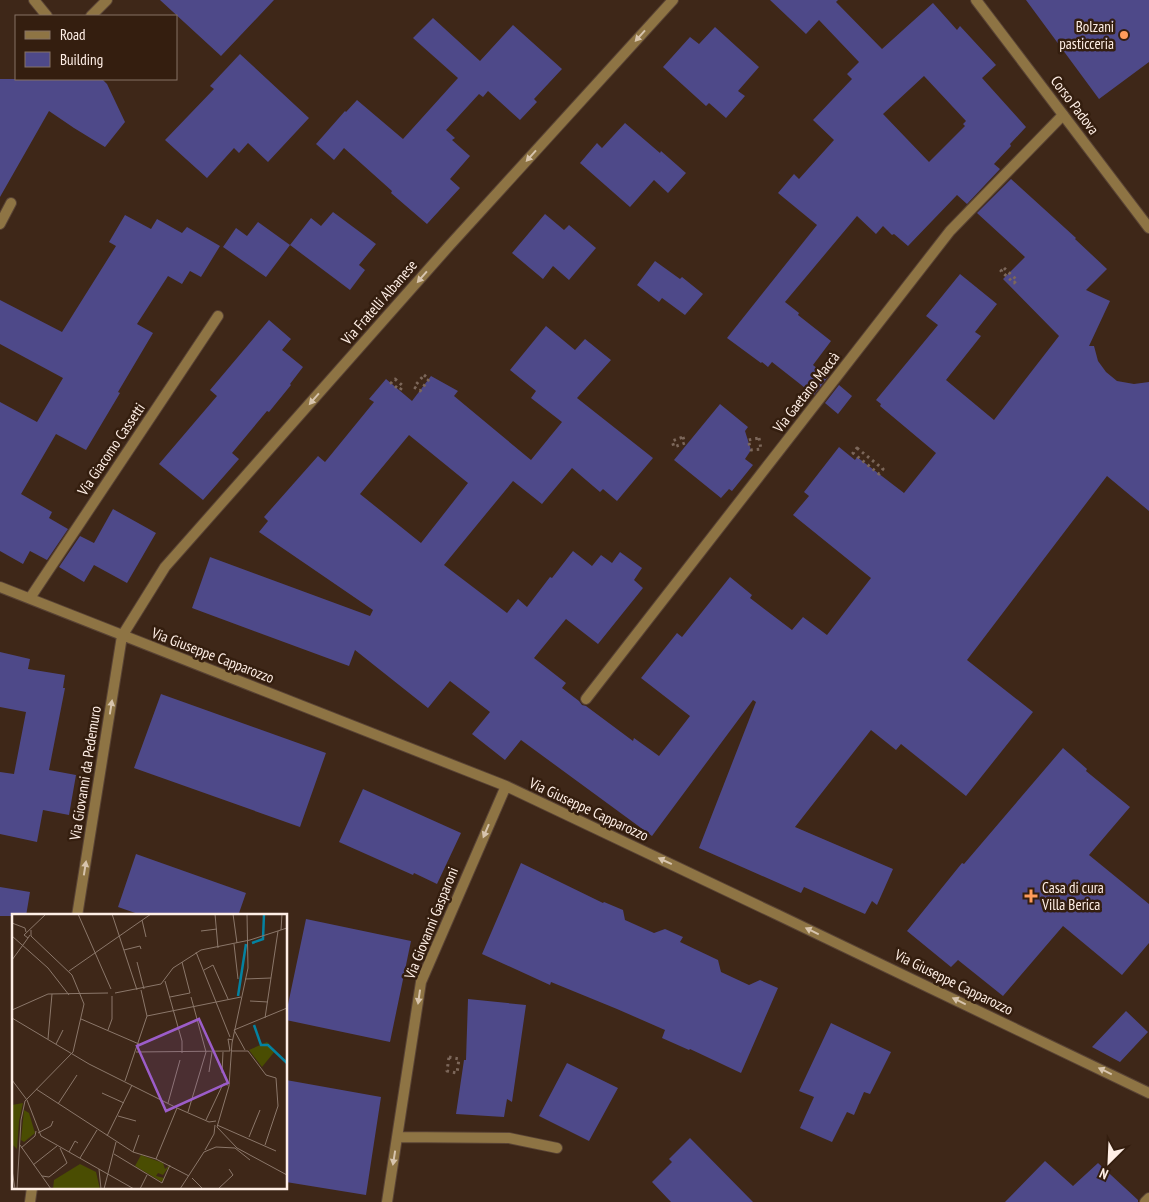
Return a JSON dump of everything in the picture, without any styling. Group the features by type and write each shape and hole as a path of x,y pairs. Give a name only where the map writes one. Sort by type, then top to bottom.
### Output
{"street":[{"path":"34,0 46,15"},
{"path":"92,15 107,0"},
{"name":"Via Fratelli Albanese","path":"122,636 166,567 449,246 673,0"},
{"name":"Corso Padova","path":"976,0 1149,228"},
{"name":"Via Gaetano Maccà","path":"586,699 950,231 1063,115"},
{"path":"0,224 11,203"},
{"name":"Via Giacomo Cassetti","path":"30,598 218,316"},
{"name":"Via Giuseppe Capparozzo","path":"0,587 506,786 1149,1092"},
{"name":"Via Giovanni da Pedemuro","path":"77,914 122,636"},
{"name":"Via Giovanni Gasparoni","path":"387,1202 421,982 506,786"},
{"path":"398,1137 509,1138 557,1148"},
{"path":"1145,1202 1149,1198"}],"path":[{"path":"1004,268 1017,280 1014,283 1001,271 1004,268"},
{"path":"424,375 429,378 420,391 414,387 424,375"},
{"path":"857,448 883,469 879,474 853,453 857,448"},
{"path":"449,1057 459,1059 457,1073 447,1071 449,1057"}],"building":[{"path":"160,0 274,0 221,56"},
{"path":"770,0 838,0 836,2 882,49 933,3 957,30 960,26 996,65 982,78 1026,127 994,164 1000,169 967,204 957,195 908,246 883,226 876,234 857,216 785,302 799,313 798,315 831,341 813,365 828,377 814,395 772,362 768,367 727,338 817,225 778,193 794,174 799,179 834,140 813,120 852,79 847,74 859,62 819,20 806,34","holes":["924,76 966,121 963,124 965,126 929,162 883,114"]},
{"path":"1026,0 1149,0 1149,62 1099,99"},
{"path":"433,18 480,61 513,25 562,69 534,99 537,102 520,120 488,91 483,97 479,94 446,130 455,138 452,140 470,156 450,179 460,188 427,224 344,148 334,160 316,144 357,100 403,139 458,78 413,38"},
{"path":"715,27 759,67 738,91 745,96 726,118 709,103 706,106 663,67 690,37 699,44"},
{"path":"240,54 309,118 268,162 248,143 239,153 234,148 207,178 165,140 214,89 210,86"},
{"path":"0,79 103,80 107,84 125,122 105,147 49,111 0,197"},
{"path":"625,123 686,173 668,193 654,180 630,207 580,163 597,143 602,148"},
{"path":"1011,179 1107,269 1086,290 1110,301 1089,346 1094,346 1098,361 1106,372 1117,381 1134,384 1149,382 1149,511 1107,476 967,660 1033,712 966,796 901,744 896,750 871,730 795,827 893,869 877,905 872,901 865,914 804,887 801,893 699,848 756,702 753,700 652,836 521,740 505,760 472,734 490,712 450,681 428,708 355,650 349,666 192,608 210,557 370,616 373,610 259,532 268,521 264,517 318,456 325,462 374,402 369,399 386,379 412,401 431,376 458,391 454,396 531,460 562,422 531,398 536,391 510,370 546,326 575,350 585,339 611,360 577,398 653,458 617,501 603,489 600,492 572,468 542,504 513,481 444,565 507,613 518,599 527,607 573,551 592,566 601,555 612,563 620,552 642,568 634,580 643,588 598,644 566,619 534,658 566,683 562,688 582,705 633,741 634,738 659,756 690,716 641,678 677,633 682,637 730,577 752,595 750,598 792,630 803,617 827,635 871,578 793,515 809,496 804,492 839,447 855,460 857,457 904,493 936,453 880,406 881,404 876,400 938,325 926,316 960,274 997,304 975,332 981,336 946,380 994,420 1059,336 1003,279 1025,257 977,213","holes":["409,435 468,483 421,543 360,494"]},
{"path":"333,212 376,244 359,265 365,270 350,290 290,245 311,218 321,226"},
{"path":"545,214 564,230 569,225 596,248 569,280 553,266 543,279 512,253"},
{"path":"125,215 151,229 157,219 182,233 187,227 220,246 201,277 190,271 182,284 168,276 137,324 153,333 86,450 56,434 21,494 52,512 49,518 68,529 47,560 30,551 23,564 0,551 0,402 37,422 63,378 0,344 0,300 62,332 116,246 109,242"},
{"path":"258,222 290,245 266,277 223,247 236,228 247,236"},
{"path":"655,261 680,279 682,277 703,294 685,315 662,298 659,302 637,285"},
{"path":"269,320 291,339 282,350 303,367 269,412 267,411 232,453 239,459 203,500 159,464 217,396 210,390"},
{"path":"839,385 852,396 838,414 825,403"},
{"path":"720,404 748,427 745,431 751,450 745,459 753,465 732,491 729,489 721,498 674,460"},
{"path":"113,509 156,533 127,583 94,565 84,582 59,567 80,536 94,543"},
{"path":"0,652 30,659 28,669 65,675 63,688 65,688 49,770 76,775 69,815 43,810 37,842 0,834 0,772 14,774 26,712 0,707"},
{"path":"161,694 326,753 300,827 134,768"},
{"path":"1063,748 1087,769 1086,771 1130,807 1089,855 1149,904 1149,943 1122,975 1063,926 1003,996 958,960 951,967 907,931 962,863 964,864"},
{"path":"363,789 461,833 437,884 339,842"},
{"path":"136,854 246,893 239,914 138,914 118,907"},
{"path":"521,863 603,903 623,910 625,920 654,933 665,929 683,937 680,942 718,960 721,972 749,985 760,980 778,988 741,1073 662,1038 665,1030 551,982 550,985 482,954"},
{"path":"0,887 30,892 26,914 0,916"},
{"path":"306,919 411,941 390,1042 288,1020 288,1004"},
{"path":"468,999 526,1005 512,1102 507,1099 504,1117 456,1114 464,1060 466,1060"},
{"path":"1126,1011 1148,1032 1120,1062 1092,1047"},
{"path":"831,1023 891,1052 870,1094 864,1092 854,1115 847,1112 832,1142 800,1128 814,1097 799,1091"},
{"path":"567,1063 618,1088 589,1141 539,1116"},
{"path":"288,1080 381,1097 366,1195 288,1182"},
{"path":"690,1138 753,1202 671,1202 652,1182 672,1162 669,1159"},
{"path":"1045,1161 1073,1186 1098,1163 1138,1202 1005,1202"}],"place":[{"name":"Bolzani pasticceria","path":"1124,35"},
{"name":"Casa di cura Villa Berica","path":"1031,896"}]}
